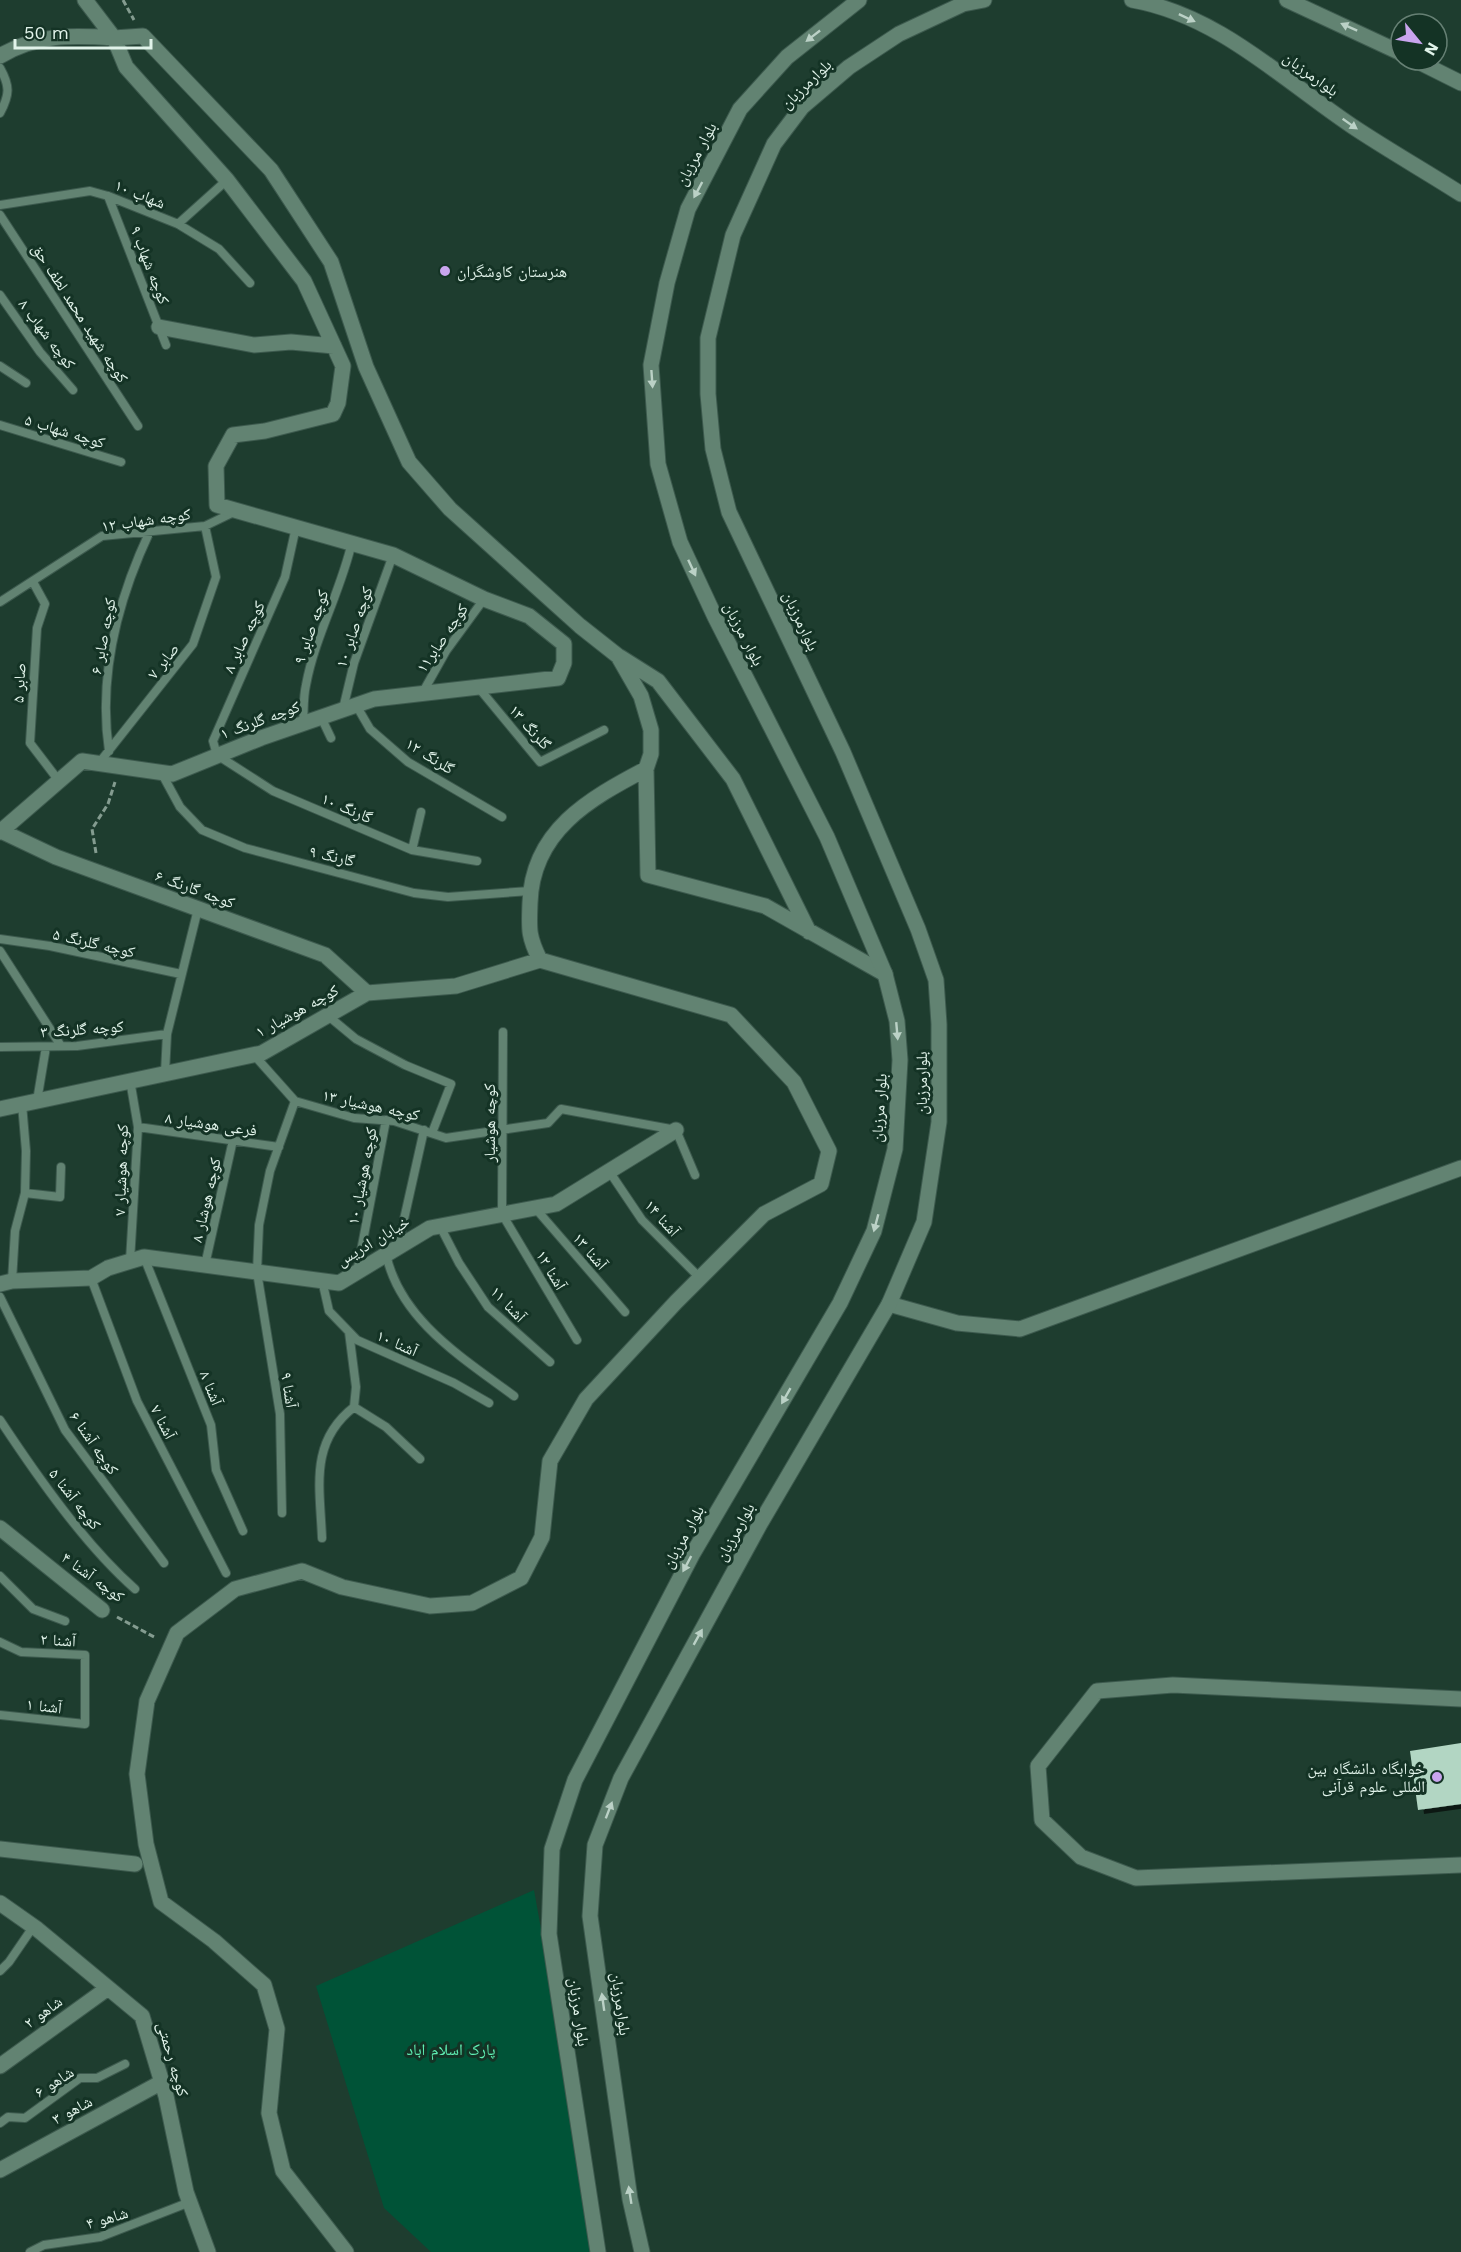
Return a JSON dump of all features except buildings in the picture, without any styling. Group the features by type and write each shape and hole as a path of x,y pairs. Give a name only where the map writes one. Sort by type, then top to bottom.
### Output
{"street":[{"path":"86,0 114,38 126,68 227,180 304,281 343,366 338,403 333,414 265,431 233,435 216,466 217,505 393,555 484,599"},
{"name":"بلوار مرزبان","path":"598,2252 549,1934 552,1849 575,1780 585,1759 692,1555 840,1303 874,1231 895,1149 900,1060 897,1022 885,974 827,837 715,617 680,542 658,464 651,365 667,283 688,209 740,109 787,57 859,0"},
{"name":"بلوارمرزبان","path":"642,2252 630,2199 590,1916 595,1845 621,1778 760,1524 889,1304 924,1222 939,1122 939,1024 936,980 918,929 843,753 729,512 713,449 708,394 708,338 733,235 774,144 802,107 849,67 899,34 963,4 984,0"},
{"name":"بلوارمرزبان","path":"1132,0 1158,5 1220,33 1352,126 1461,194"},
{"path":"1287,0 1389,47"},
{"path":"0,56 18,46 66,35 114,38 143,36 271,170 331,262 366,367 409,462 450,509 580,626 618,656 658,681 733,779 809,932"},
{"path":"1439,72 1461,83"},
{"path":"159,327 254,345 291,342 334,346"},
{"name":"کوچه گلرنگ ۱","path":"0,831 82,761 172,774 303,723 374,699 476,685 558,678 564,663 564,644 529,616 484,599"},
{"path":"618,656 641,696 651,730 651,754 646,769 648,875 765,906 885,974"},
{"path":"346,2252 284,2171 269,2113 277,2029 264,1985 214,1941 160,1902 146,1844 137,1774 147,1701 177,1633 235,1589 302,1571 342,1587 430,1606 472,1603 521,1578 542,1537 550,1461 586,1399 764,1214 821,1184 830,1151 794,1082 731,1015 540,960 529,938 530,891 533,871 550,836 598,794 646,769"},
{"name":"کوچه گارنگ ۶","path":"0,831 56,857 98,873 326,955 367,993"},
{"name":"کوچه هوشیار ۱","path":"0,1109 262,1053 367,993 456,986 540,960"},
{"name":"خیابان ادریس","path":"6,1282 91,1278 108,1268 137,1260 206,1265 339,1283 430,1228 556,1204 676,1130"},
{"path":"889,1304 957,1323 1020,1329 1461,1168"},
{"name":"کوچه آشنا ۴","path":"0,1528 102,1610"},
{"path":"1461,1699 1173,1685 1097,1691 1038,1766 1042,1820 1081,1857 1136,1878 1461,1865"},
{"path":"0,1849 135,1864"},
{"name":"کوچه رحمتی","path":"0,1903 142,2016 162,2082 190,2202 208,2252"},
{"name":"شاهو ۲","path":"0,2066 108,1988"},
{"name":"شاهو ۳","path":"0,2170 162,2082"}],"lane":[{"path":"0,68 9,86 8,97 0,113"},
{"path":"178,224 227,180"},
{"name":"شهاب ۱۰","path":"0,205 90,191 108,196 178,224 219,249 250,283"},
{"name":"کوچه شهاب ۹","path":"108,196 166,345"},
{"name":"کوچه شهید محمد لطف حق","path":"0,215 138,426"},
{"name":"کوچه شهاب ۸","path":"0,295 40,352 73,390"},
{"path":"0,366 26,383"},
{"name":"کوچه شهاب ۵","path":"0,425 122,462"},
{"name":"کوچه شهاب ۱۲","path":"0,602 102,536 205,526 238,510"},
{"name":"صابر ۷","path":"99,763 193,644 216,577 205,526"},
{"name":"کوچه صابر ۸","path":"217,755 213,741 285,577 296,527"},
{"name":"کوچه صابر ۶","path":"109,751 104,716 110,661 129,577 150,531"},
{"name":"کوچه صابر ۹","path":"303,723 305,686 324,624 346,571 352,542"},
{"name":"کوچه صابر ۱۰","path":"349,707 354,663 393,555"},
{"name":"صابر ۵","path":"33,582 45,604 37,628 30,743 59,781"},
{"name":"کوچه صابر۱۱","path":"423,692 446,651 484,599"},
{"name":"گلرنگ ۱۳","path":"476,685 540,762 604,730"},
{"name":"گلرنگ ۱۲","path":"349,707 408,762 502,817"},
{"path":"321,717 331,738"},
{"name":"گارنگ ۱۰","path":"217,755 273,790 412,850 477,861"},
{"name":"گارنگ ۹","path":"161,772 180,807 202,830 245,848 414,893 448,897 530,891"},
{"path":"412,850 421,812"},
{"path":"165,1072 167,1034 198,909"},
{"name":"کوچه گلرنگ ۵","path":"0,939 50,946 181,974"},
{"path":"0,951 61,1046"},
{"path":"327,1015 356,1039 405,1065 451,1084 432,1133"},
{"name":"کوچه هوشیار","path":"502,1214 503,1032"},
{"name":"کوچه گلرنگ ۳","path":"0,1047 61,1046 167,1034"},
{"path":"37,1101 46,1047"},
{"path":"253,1054 295,1101"},
{"name":"کوچه هوشیار ۷","path":"130,1080 138,1127 137,1260"},
{"name":"کوچه هوشیار ۱۳","path":"295,1101 354,1118 386,1120 446,1138 548,1123 561,1109 676,1130"},
{"name":"آشنا ۹","path":"282,1513 280,1414 257,1272 259,1226 270,1171 295,1101"},
{"path":"6,1282 15,1231 25,1193 26,1151 22,1104"},
{"name":"کوچه هوشیار ۱۰","path":"357,1272 386,1120"},
{"name":"فرعی هوشیار ۸","path":"138,1127 279,1147"},
{"path":"392,1250 424,1130"},
{"path":"676,1130 695,1175"},
{"name":"کوچه هوشار ۸","path":"206,1265 233,1140"},
{"path":"25,1193 60,1197 61,1167"},
{"name":"آشنا ۱۴","path":"609,1171 642,1220 700,1278"},
{"name":"آشنا ۱۳","path":"535,1208 625,1312"},
{"name":"آشنا ۱۲","path":"502,1214 577,1340"},
{"name":"آشنا ۱۱","path":"440,1226 459,1263 488,1307 550,1362"},
{"name":"آشنا ۱۰","path":"392,1250 391,1275 414,1311 441,1341 514,1396"},
{"name":"آشنا ۸","path":"137,1260 211,1425 216,1470 243,1531"},
{"name":"آشنا ۷","path":"91,1278 137,1401 226,1573"},
{"name":"آشنا ۱۰","path":"322,1280 329,1311 357,1340 454,1383 489,1403"},
{"name":"کوچه آشنا ۶","path":"0,1297 65,1430 164,1563"},
{"path":"322,1538 319,1462 336,1421 354,1407 356,1386 349,1332"},
{"path":"354,1407 386,1426 420,1459"},
{"name":"کوچه آشنا ۵","path":"0,1420 27,1460 112,1569 135,1589"},
{"path":"0,1576 33,1609 65,1621"},
{"name":"آشنا ۲","path":"0,1642 21,1652 85,1655 85,1724"},
{"name":"آشنا ۱","path":"0,1715 85,1724"},
{"path":"0,1971 9,1962 33,1927"},
{"name":"شاهو ۶","path":"0,2123 8,2118 25,2118 80,2078 97,2078 125,2064"},
{"name":"شاهو ۴","path":"30,2252 44,2245 100,2237 190,2202"}],"path":[{"path":"98,873 93,829 108,804 120,766"},
{"name":"کوچه آشنا ۴","path":"102,1610 172,1646"}],"green space":[{"name":"پارک اسلام اباد","path":"534,1890 599,2252 431,2252 384,2208 316,1986"}],"place":[{"name":"هنرستان کاوشگران","path":"445,271"},
{"name":"خوابگاه دانشگاه بین المللی علوم قرآنی","path":"1437,1777"}]}
